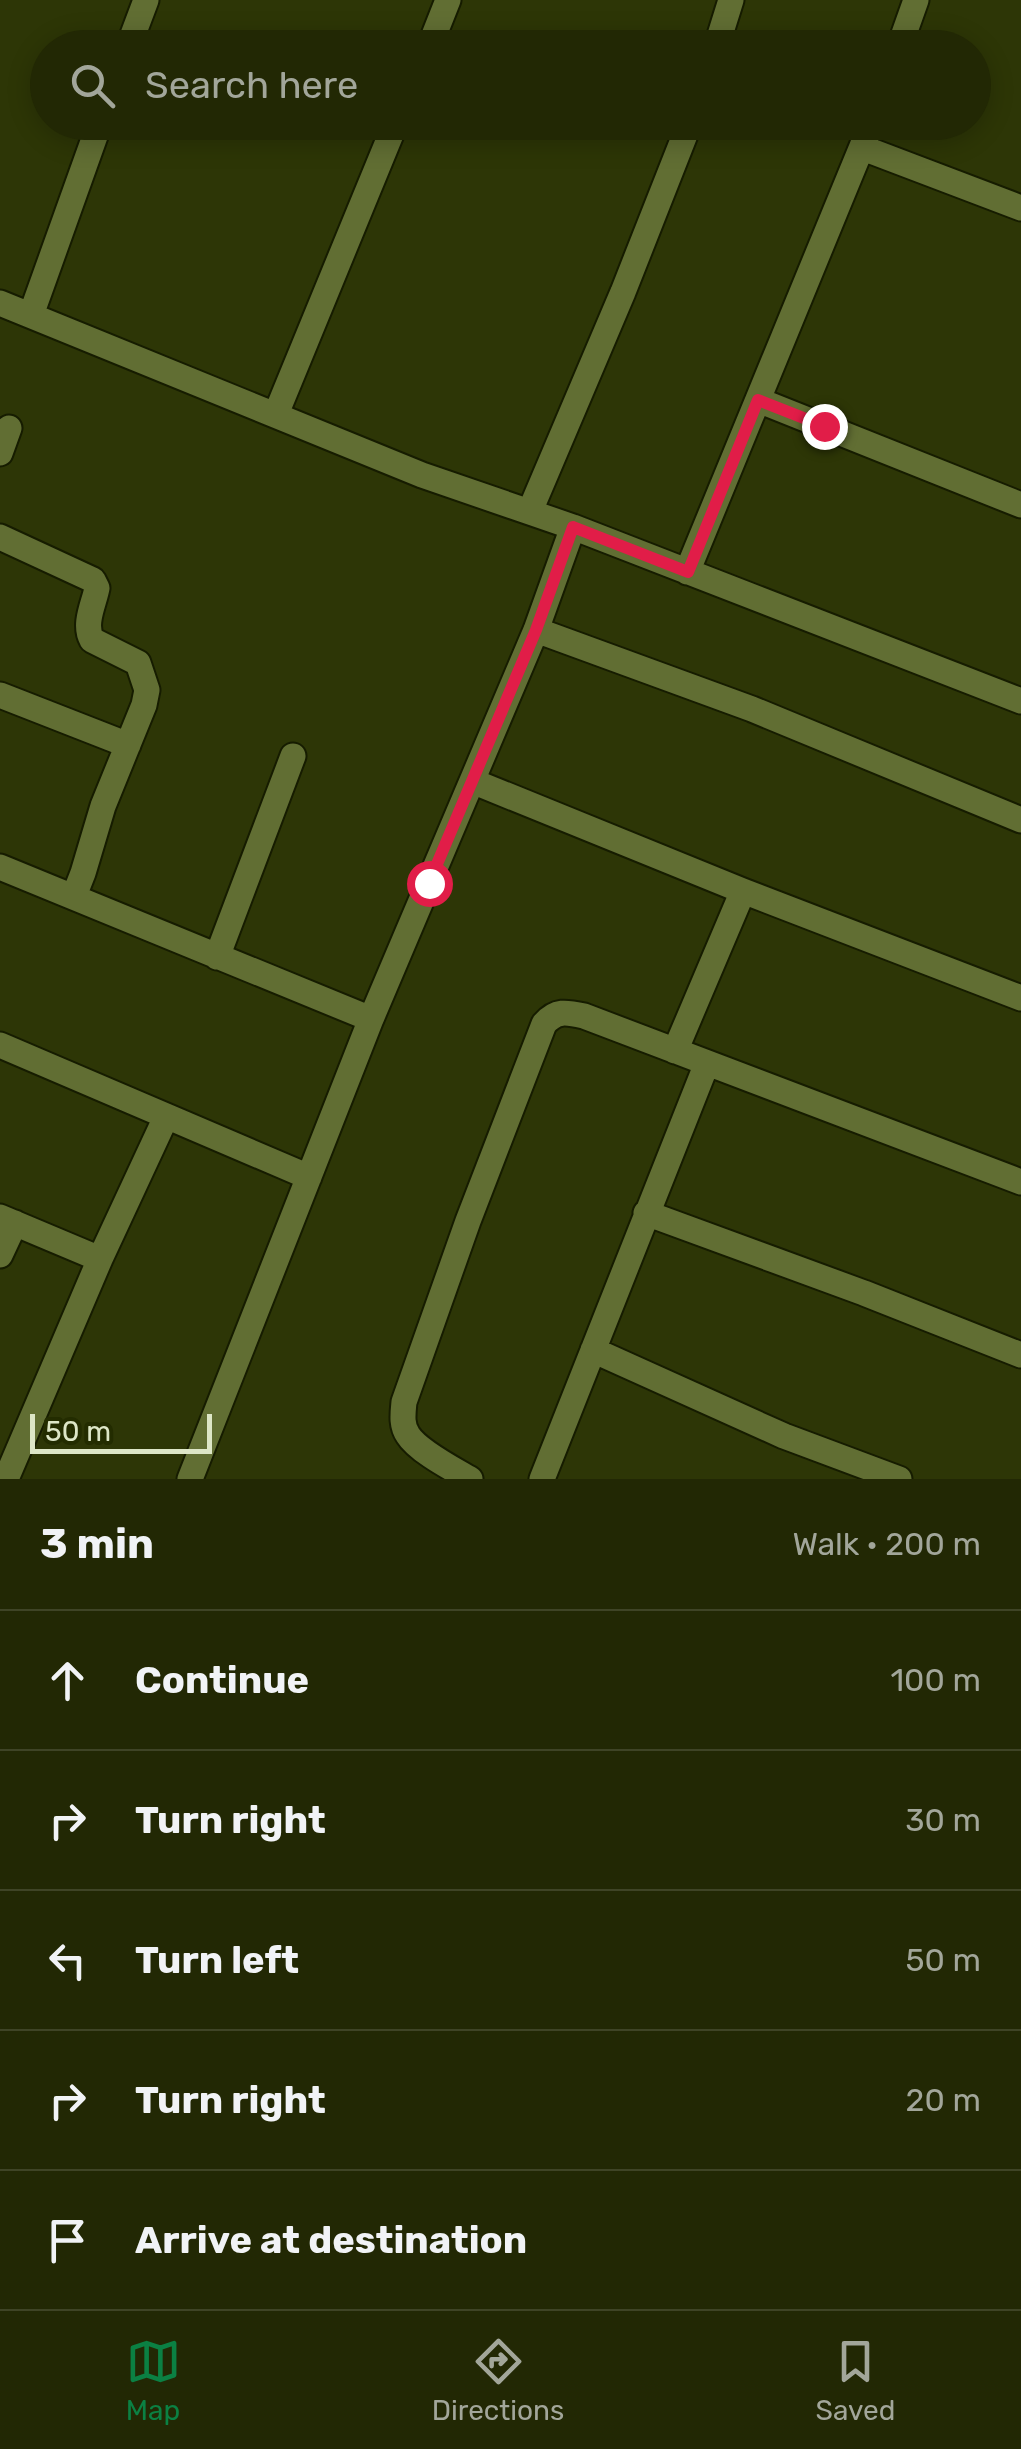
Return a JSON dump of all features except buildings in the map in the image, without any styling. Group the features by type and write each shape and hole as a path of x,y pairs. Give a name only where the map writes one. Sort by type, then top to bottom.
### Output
{"street":[{"path":"135,30 146,0"},
{"path":"436,30 448,0"},
{"path":"722,30 731,0"},
{"path":"905,30 916,0"},
{"path":"31,315 94,140"},
{"path":"276,414 389,140"},
{"path":"530,512 683,140"},
{"path":"688,572 866,140"},
{"path":"863,148 1021,208"},
{"path":"0,303 422,474 573,527 1021,702"},
{"path":"758,400 1021,505"},
{"path":"190,1479 371,1019 536,630 573,527"},
{"path":"0,537 93,580 97,588 88,634 92,640 138,663 147,690 74,896"},
{"path":"536,630 752,709 1021,820"},
{"path":"0,695 128,746"},
{"path":"217,957 293,756"},
{"path":"472,781 1021,998"},
{"path":"0,867 371,1019"},
{"path":"675,1051 743,891"},
{"path":"470,1479 408,1436 402,1420 404,1402 468,1221 544,1024 552,1016 562,1012 584,1016 1021,1182"},
{"path":"0,1046 308,1178"},
{"path":"542,1479 706,1064"},
{"path":"6,1479 166,1116"},
{"path":"646,1214 1021,1355"},
{"path":"0,1255 7,1220 100,1259"},
{"path":"594,1350 784,1436 899,1479"}],"route":[{"path":"429,883 536,630 573,527 688,572 758,400 824,426"}]}
